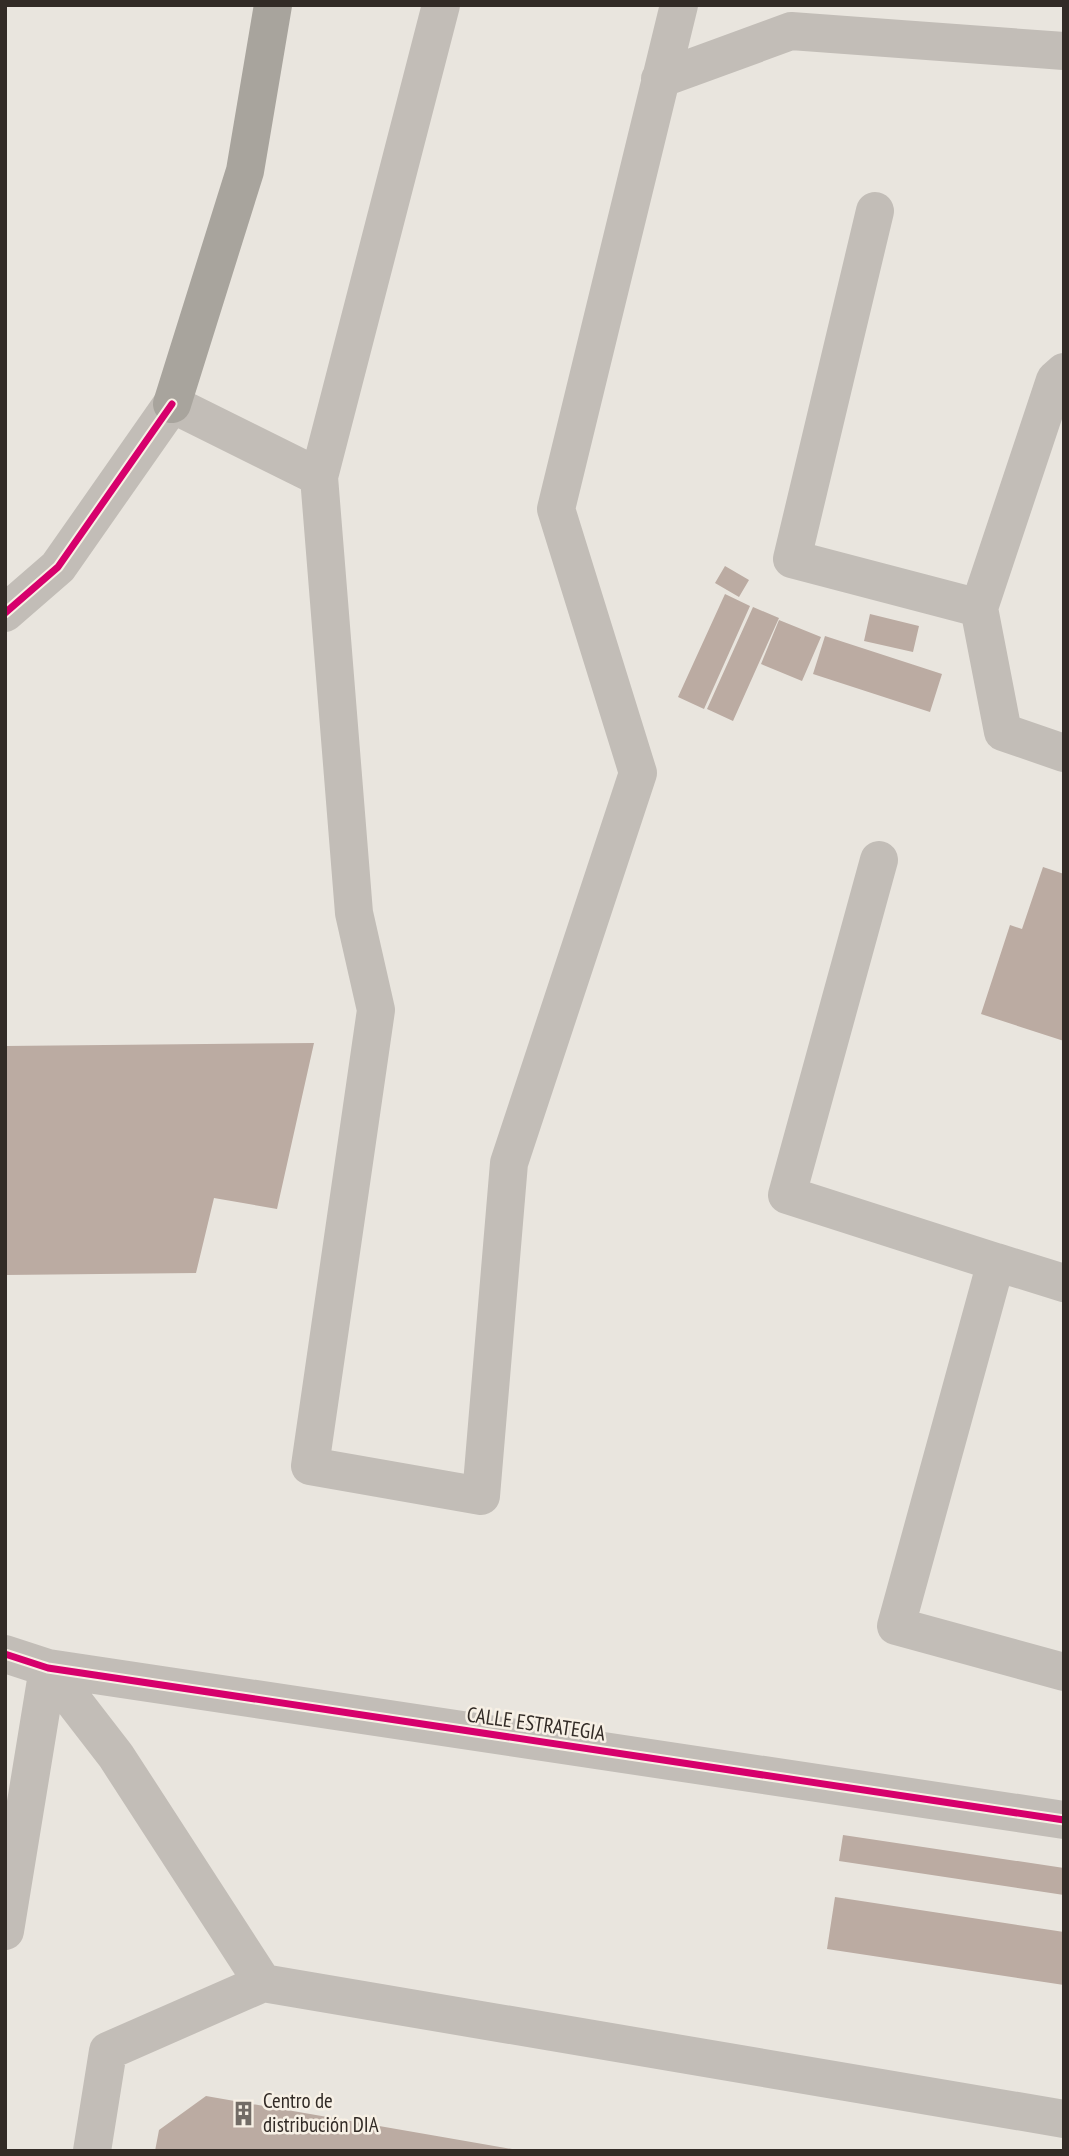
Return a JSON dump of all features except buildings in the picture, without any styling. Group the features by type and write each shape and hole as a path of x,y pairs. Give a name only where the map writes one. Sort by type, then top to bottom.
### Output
{"highway":[{"path":"172,404 246,171 273,5"}],"street":[{"path":"441,5 319,477 354,913 376,1010 310,1465 481,1496 509,1163 638,773 556,509 679,5"},
{"path":"660,79 791,31 863,20 1064,51"},
{"path":"875,211 792,559 979,608"},
{"path":"1064,372 1055,380 979,608 1003,732 1064,753"},
{"path":"5,613 58,567 172,404 319,477"},
{"path":"879,860 787,1195 1064,1283"},
{"path":"996,1262 896,1626 1064,1672"},
{"name":"CALLE ESTRATEGIA","path":"5,1654 48,1668 1064,1820"},
{"path":"5,1931 48,1668"},
{"path":"48,1668 116,1756 263,1983"},
{"path":"92,2151 108,2051 263,1983 1064,2119"}],"cycle path":[{"path":"5,613 58,567 172,404"},
{"path":"5,1654 48,1668 1064,1820"}],"place":[{"name":"Centro de distribución DIA","path":"243,2113"}]}
